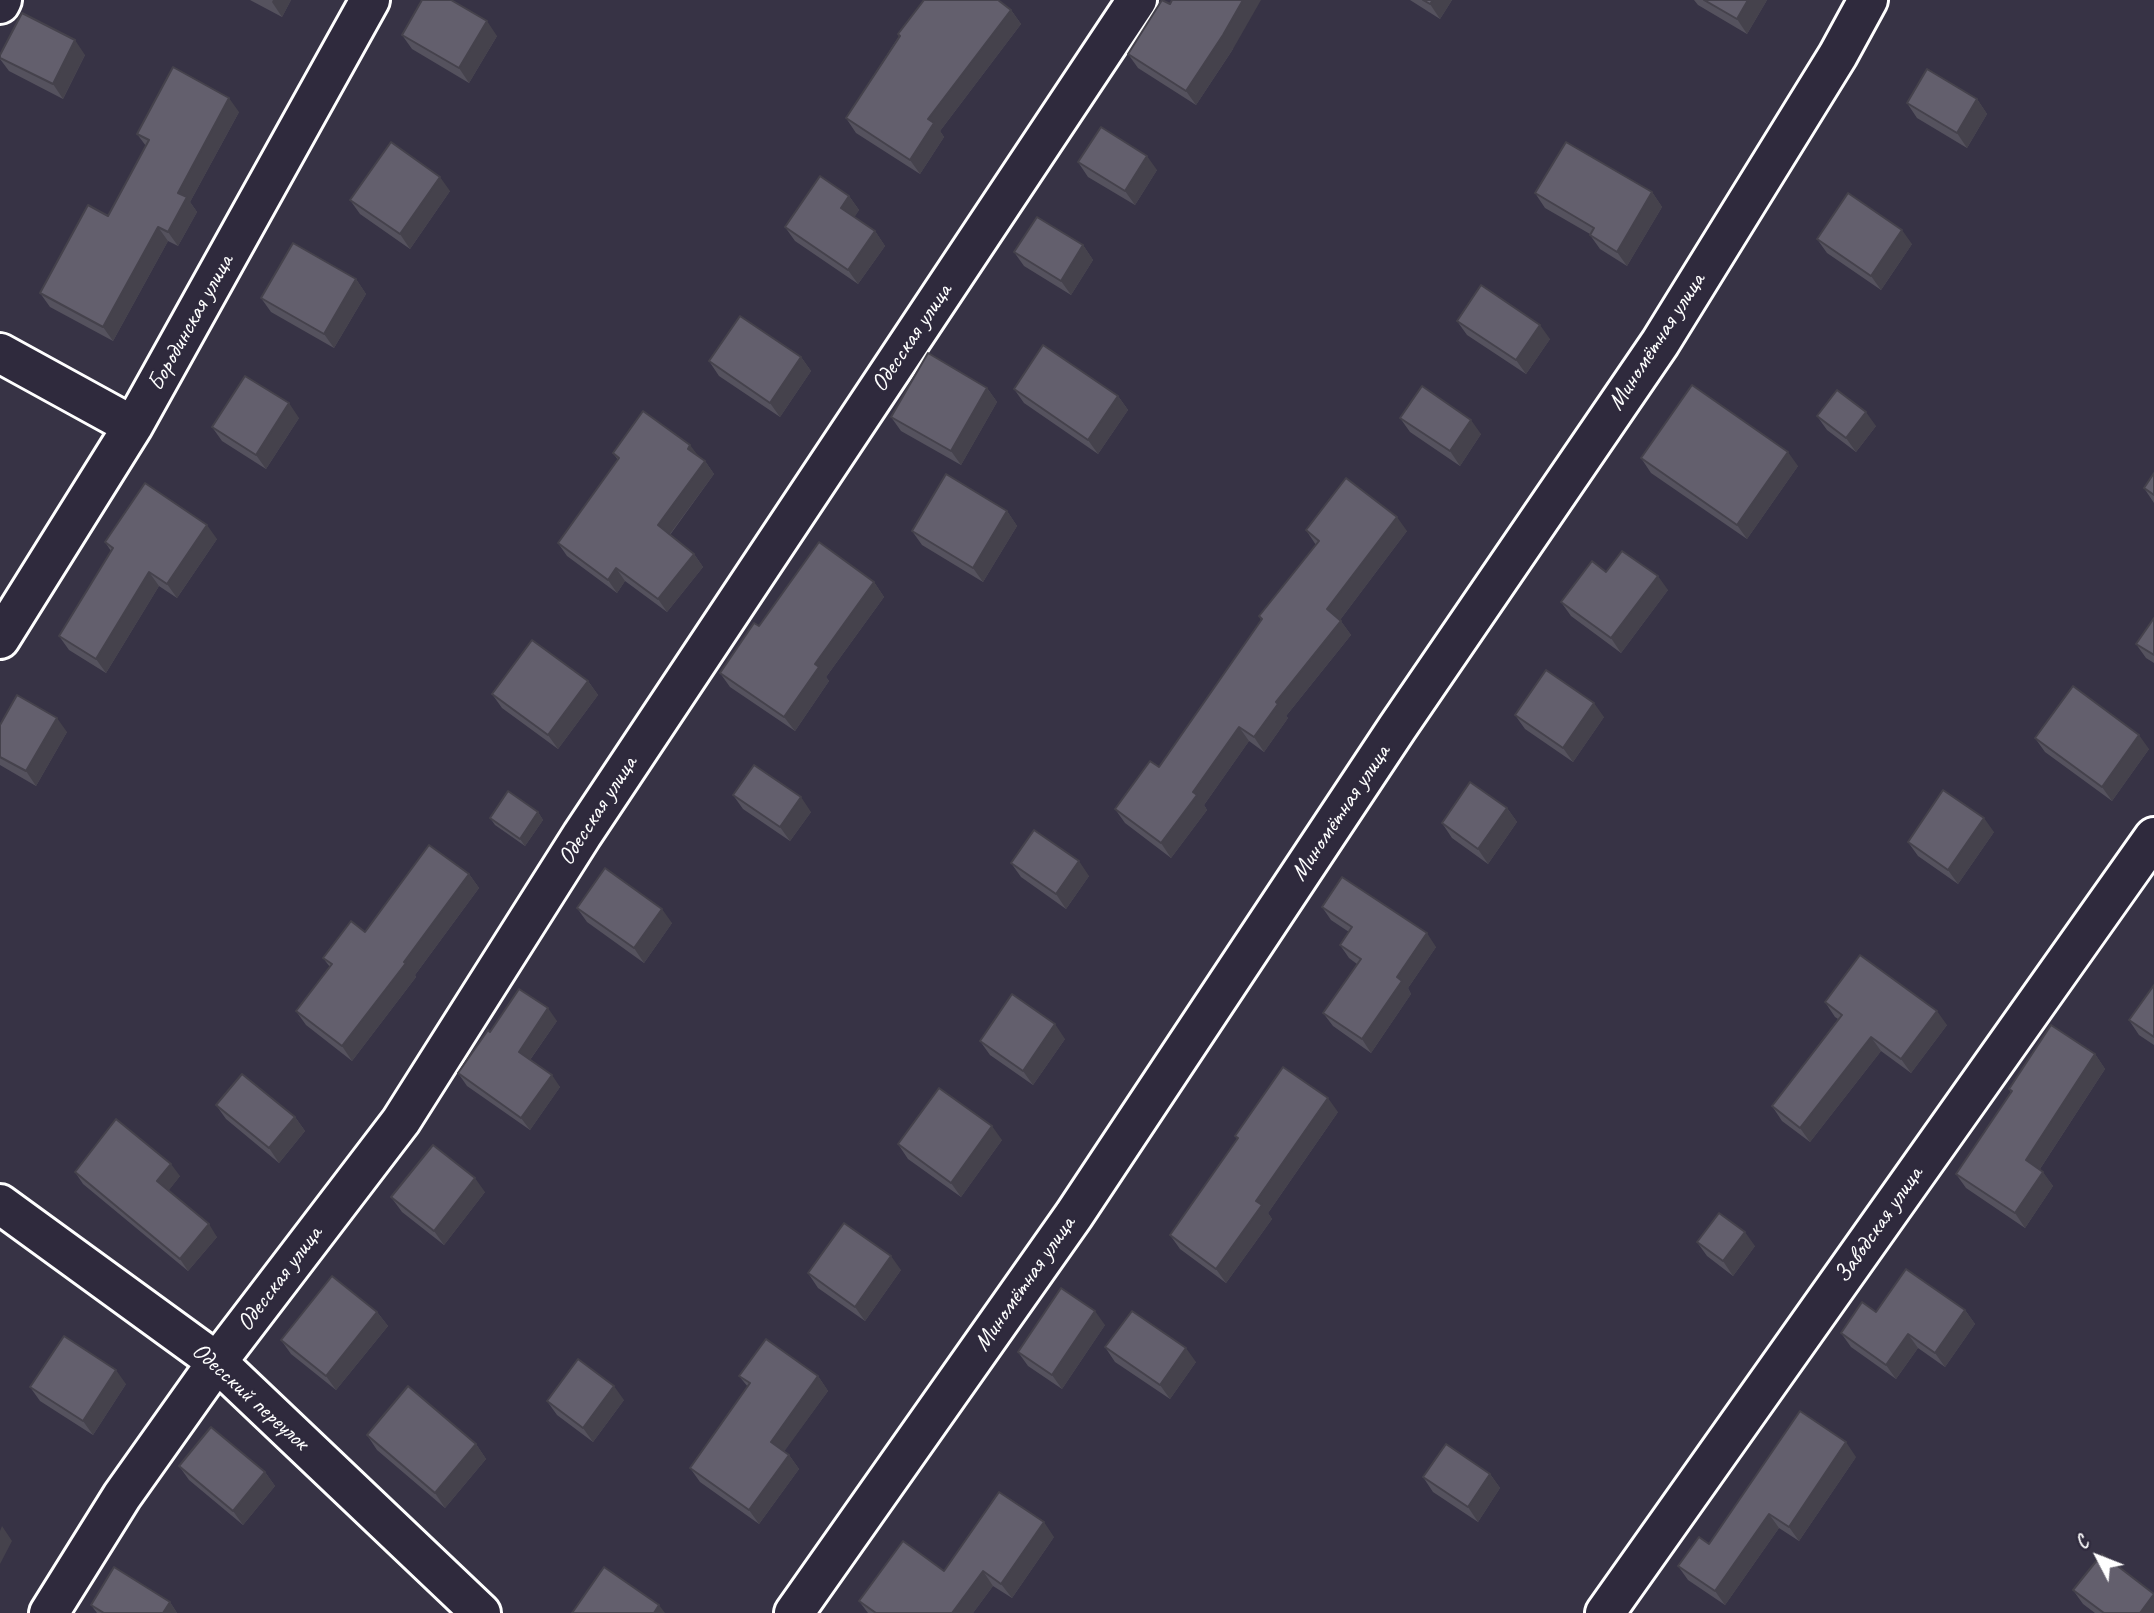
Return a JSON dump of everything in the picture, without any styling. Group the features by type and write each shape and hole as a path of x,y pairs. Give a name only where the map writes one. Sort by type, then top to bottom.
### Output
{"street":[{"name":"Бородинская улица","path":"0,639 133,426 370,0"},
{"name":"Одесская улица","path":"49,1613 122,1496 217,1362 401,1121 582,835 1137,0"},
{"name":"Миномётная улица","path":"794,1613 1074,1214 1397,728 1660,343 1838,55 1868,0"},
{"path":"0,353 133,426"},
{"name":"Заводская улица","path":"1605,1613 2154,837"},
{"name":"Одесский переулок","path":"0,1205 217,1362 481,1613"}],"building":[{"path":"422,0 451,0 487,21 459,68 402,35"},
{"path":"924,0 998,0 1011,10 928,119 934,123 910,160 846,118 900,36 898,34"},
{"path":"1162,0 1170,4 1172,0 1243,0 1186,91 1128,54"},
{"path":"1704,0 1748,0 1737,19"},
{"path":"22,13 75,40 53,84 0,58"},
{"path":"173,67 229,98 178,193 187,197 168,232 158,227 103,327 40,293 88,205 108,216 149,140 137,134"},
{"path":"1927,69 1977,99 1957,133 1907,103"},
{"path":"1101,127 1147,156 1125,191 1078,162"},
{"path":"391,142 440,177 400,234 350,200"},
{"path":"1566,142 1652,192 1617,252 1590,235 1594,228 1535,193"},
{"path":"820,176 849,196 841,208 875,231 848,270 785,227"},
{"path":"1848,193 1902,230 1871,276 1817,239"},
{"path":"1037,217 1083,245 1061,281 1014,252"},
{"path":"293,243 356,279 324,334 261,298"},
{"path":"1481,285 1540,325 1516,360 1457,321"},
{"path":"740,316 801,357 770,403 709,361"},
{"path":"1043,345 1118,396 1088,440 1014,389"},
{"path":"928,353 987,388 951,451 891,417"},
{"path":"245,376 289,403 256,455 212,427"},
{"path":"1692,385 1788,452 1737,525 1641,458"},
{"path":"1422,386 1471,420 1450,451 1400,418"},
{"path":"1837,390 1866,412 1846,438 1817,416"},
{"path":"643,411 690,445 688,449 705,461 658,525 694,554 658,599 616,568 608,580 558,543 619,458 613,453"},
{"path":"2154,473 2154,495 2144,488"},
{"path":"946,474 1007,511 973,568 912,531"},
{"path":"1346,478 1397,517 1327,609 1341,621 1276,702 1278,704 1254,737 1239,727 1193,792 1197,795 1161,843 1115,809 1150,761 1159,767 1262,619 1259,616 1319,541 1306,530"},
{"path":"145,483 207,525 167,584 149,572 96,659 59,636 113,548 105,542"},
{"path":"819,542 874,582 815,664 819,667 784,717 720,673 754,623 759,626"},
{"path":"1622,551 1658,576 1611,638 1561,602 1592,561 1606,572"},
{"path":"2154,618 2154,655 2136,644"},
{"path":"532,640 588,681 548,735 492,694"},
{"path":"1546,670 1594,703 1563,748 1515,715"},
{"path":"2073,686 2139,735 2102,787 2035,738"},
{"path":"17,695 57,718 26,771 0,757 0,725"},
{"path":"754,765 801,797 780,827 733,795"},
{"path":"1470,782 1507,808 1478,849 1442,823"},
{"path":"1943,790 1984,818 1948,870 1908,842"},
{"path":"508,791 538,812 520,839 490,818"},
{"path":"1034,830 1079,861 1056,894 1011,863"},
{"path":"429,845 469,874 404,962 406,963 342,1046 296,1011 332,964 323,958 351,921 365,932"},
{"path":"605,868 662,909 634,948 577,908"},
{"path":"1342,877 1427,933 1397,977 1402,981 1362,1039 1323,1013 1361,959 1340,945 1352,927 1322,907"},
{"path":"1860,955 1937,1011 1901,1059 1871,1037 1800,1128 1772,1106 1842,1015 1825,1002"},
{"path":"2154,985 2154,1037 2129,1020"},
{"path":"519,989 548,1008 519,1052 552,1075 521,1118 458,1073"},
{"path":"1012,994 1055,1024 1023,1071 980,1041"},
{"path":"2051,1025 2095,1054 2026,1160 2043,1172 2015,1213 1956,1174 2012,1091 2009,1089"},
{"path":"1283,1067 1328,1098 1256,1201 1262,1205 1216,1269 1170,1235 1238,1138 1235,1136"},
{"path":"242,1074 295,1117 269,1148 216,1105"},
{"path":"939,1088 992,1126 951,1183 898,1144"},
{"path":"116,1119 171,1164 157,1181 209,1224 180,1259 75,1172"},
{"path":"433,1145 475,1178 434,1231 391,1197"},
{"path":"1719,1213 1745,1232 1723,1261 1697,1242"},
{"path":"844,1223 891,1256 855,1307 808,1273"},
{"path":"1906,1269 1965,1310 1935,1353 1908,1334 1886,1365 1841,1333 1862,1302 1876,1312"},
{"path":"332,1276 377,1312 326,1376 281,1340"},
{"path":"1061,1288 1095,1311 1052,1375 1018,1352"},
{"path":"1132,1311 1186,1348 1160,1385 1105,1347"},
{"path":"64,1336 116,1370 83,1421 30,1387"},
{"path":"766,1339 818,1376 771,1442 789,1455 749,1510 690,1468 750,1383 739,1376"},
{"path":"578,1359 614,1386 583,1428 547,1401"},
{"path":"408,1386 476,1444 435,1493 367,1435"},
{"path":"1800,1411 1846,1442 1789,1527 1769,1514 1715,1591 1678,1566 1699,1537 1709,1544"},
{"path":"211,1427 265,1472 233,1511 179,1466"},
{"path":"1446,1444 1490,1474 1468,1507 1423,1477"},
{"path":"999,1492 1044,1522 1001,1584 983,1571 952,1613 876,1613 859,1601 903,1541 944,1571"},
{"path":"2102,1554 2154,1594 2140,1613 2104,1613 2073,1590"},
{"path":"114,1567 170,1602 163,1613 104,1613 91,1605"},
{"path":"604,1567 659,1605 654,1613 572,1613"}]}
